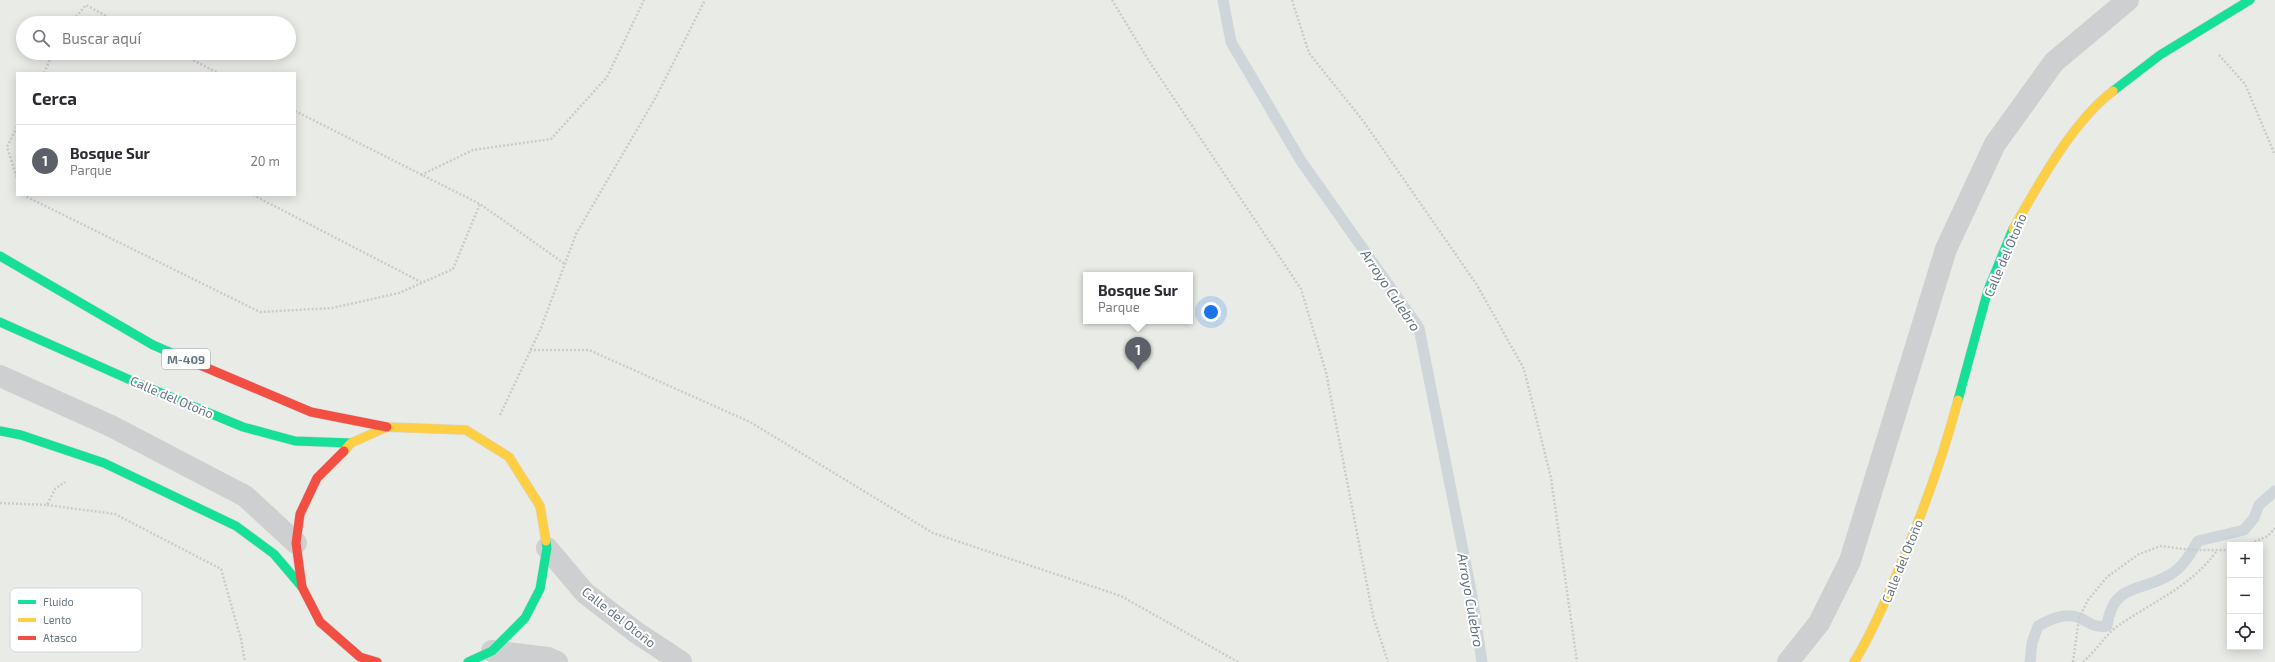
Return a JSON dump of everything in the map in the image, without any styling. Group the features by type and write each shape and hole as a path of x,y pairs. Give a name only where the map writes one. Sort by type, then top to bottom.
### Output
{"main road":[{"name":"Calle del Otoño","path":"1854,662 1870,636 1907,551 1946,447 1988,290 2013,230 2046,171 2098,102 2160,55 2250,0"},
{"name":"M-409","path":"0,256 153,345 311,412 387,427"},
{"name":"Calle del Otoño","path":"0,322 137,383 243,427 295,441 351,443"},
{"path":"302,587 296,542 300,514 317,478 351,443 387,427 466,430 508,457 540,506 547,548 540,589 525,618 492,650 468,662"},
{"path":"0,431 21,435 98,461 236,526 274,554 302,587 320,622 360,657 377,662"}],"street":[{"path":"1788,662 1819,623 1850,561 1946,249 1995,144 2054,62 2128,0"},
{"path":"0,376 111,426 245,496 296,542"},
{"name":"Calle del Otoño","path":"547,548 585,593 637,633 681,662"},
{"path":"492,650 548,658 558,662"}],"path":[{"path":"421,175 473,150 550,139 607,77 644,0"},
{"path":"487,443 530,350 576,234 656,97 705,0"},
{"path":"1112,0 1149,61 1301,289 1326,372 1373,616 1388,662"},
{"path":"1292,0 1309,53 1364,122 1477,284 1524,369 1550,478 1577,662"},
{"path":"77,16 86,5 106,16"},
{"path":"2197,31 2245,84 2275,154"},
{"path":"44,72 50,60"},
{"path":"193,60 216,72"},
{"path":"296,112 480,204 565,264"},
{"path":"16,129 7,147 16,175"},
{"path":"25,196 260,312 332,308 399,293 453,269 480,204"},
{"path":"255,196 422,283"},
{"path":"530,350 589,350 750,422 933,533 1121,596 1238,662"},
{"path":"47,505 55,489 98,461"},
{"path":"0,503 47,505 115,514 221,569 241,639 245,662"},
{"path":"2254,542 2268,536 2275,528"},
{"path":"2073,662 2079,618 2088,600 2107,577 2139,554 2161,546 2216,552 2227,550"},
{"path":"2082,662 2118,626 2169,596 2204,568 2216,552"}],"shaded area":[{"path":"0,0 2275,0 2275,662 0,662"}],"waterway":[{"name":"Arroyo Culebro","path":"1223,0 1231,42 1301,161 1419,328 1472,596 1482,662"},
{"path":"2030,662 2032,643 2038,626 2058,617 2064,616 2074,616 2096,626 2107,626 2110,612 2115,602 2122,595 2171,574 2179,568 2198,541 2244,530 2254,518 2259,505 2275,491"}],"traffic: fast":[{"path":"2113,91 2160,55 2250,0"},
{"path":"1958,400 1988,290 2013,229"},
{"path":"0,256 153,345 188,360"},
{"path":"0,322 137,383 243,427 295,441 351,443"},
{"path":"0,431 21,435 104,463 236,526 274,554 302,587"},
{"path":"468,662 492,651 525,618 540,589 547,548 546,541"}],"traffic: slow":[{"path":"2013,229 2045,174 2070,136 2098,104 2113,91"},
{"path":"1854,662 1876,621 1913,534 1938,468 1958,400"},
{"path":"344,451 351,443 387,427 466,430 509,457 540,506 546,541"}],"traffic: jam":[{"path":"188,360 311,412 387,427"},
{"path":"344,451 317,478 300,514 296,543 302,587 320,622 360,657 377,662"}],"place":[{"name":"Bosque Sur","path":"1138,370"}]}
